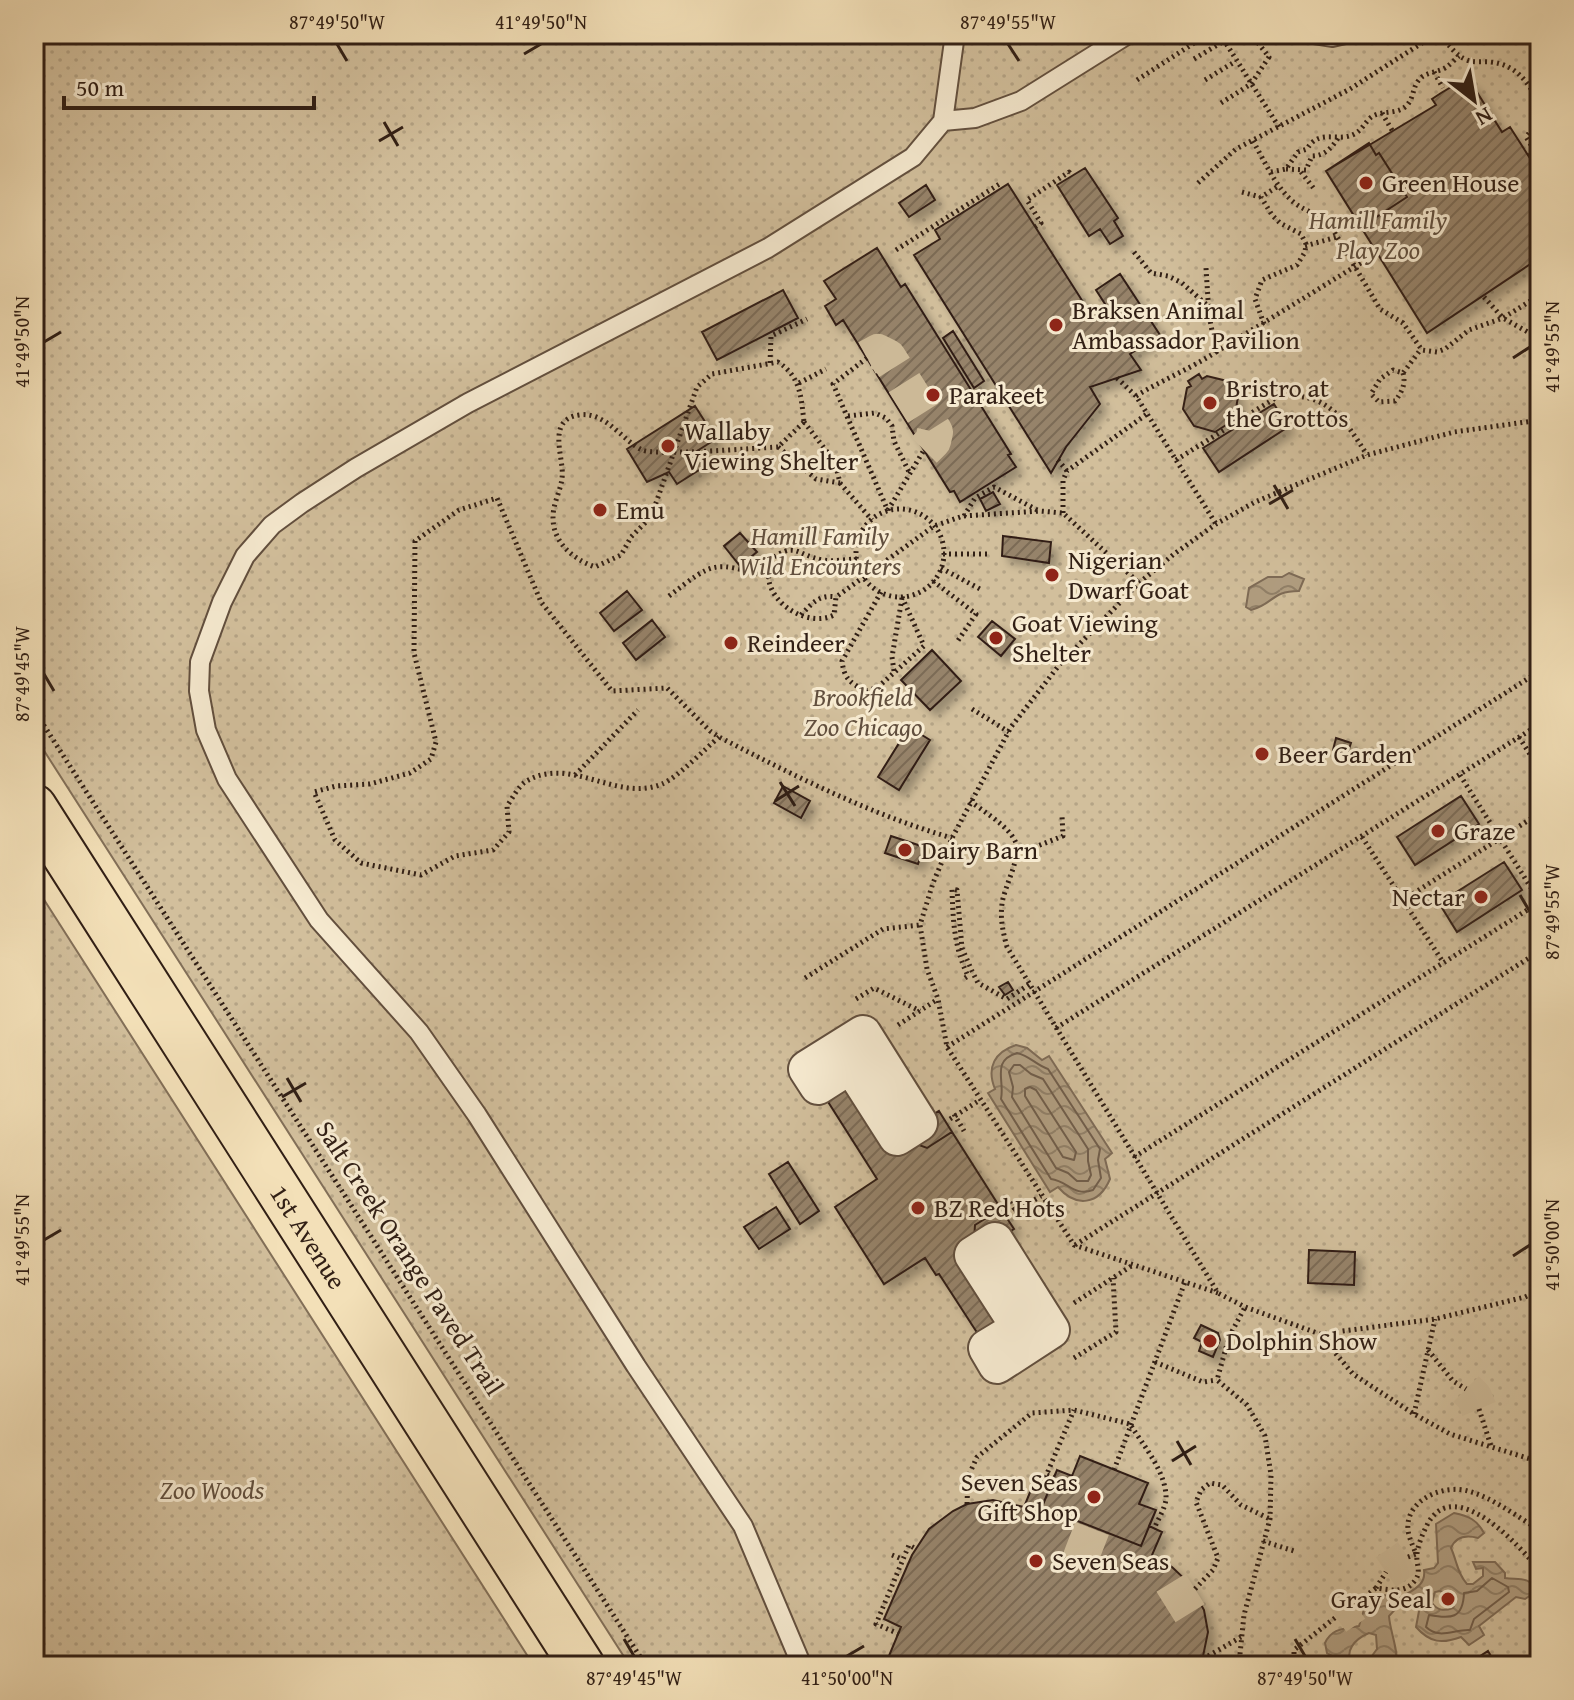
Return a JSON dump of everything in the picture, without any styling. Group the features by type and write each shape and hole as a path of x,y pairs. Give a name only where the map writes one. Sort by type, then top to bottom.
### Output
{"main road":[{"name":"1st Avenue","path":"34,807 582,1666"}],"lane":[{"path":"802,1666 743,1526 636,1366 477,1115 419,1032 319,920 227,779 206,730 199,691 200,662 222,602 245,556 272,525 302,503 468,403 768,248 913,157 943,121 955,34"},
{"path":"943,121 975,118 1021,101 1128,34"},
{"path":"1313,34 1332,37 1345,34"}],"path":[{"path":"1137,80 1208,34"},
{"path":"1221,103 1251,84 1269,57 1251,34"},
{"path":"1194,59 1221,36 1279,127"},
{"path":"1198,183 1236,149 1350,89 1425,41 1437,39 1447,42 1469,62 1505,64 1529,83 1540,105"},
{"path":"1286,169 1298,152 1307,149 1320,137 1329,135 1338,138 1359,132 1369,118 1393,112 1408,104 1420,79 1444,68 1459,56"},
{"path":"1205,80 1236,61"},
{"path":"1434,72 1443,88"},
{"path":"1382,113 1393,132"},
{"path":"1540,119 1526,137 1540,159"},
{"path":"1271,172 1306,170 1312,156 1325,152 1338,138"},
{"path":"1253,141 1294,203 1320,215 1337,237 1380,309 1403,323 1421,349 1437,352 1469,330 1503,318 1540,295"},
{"path":"1307,149 1312,156"},
{"path":"1528,156 1535,151"},
{"path":"1035,227 1041,223 1027,200 1069,172 1072,176"},
{"path":"1301,172 1315,190"},
{"path":"896,250 1001,183"},
{"path":"1261,197 1280,185"},
{"path":"1242,192 1261,197 1280,223 1301,234 1305,246 1297,265 1262,280 1256,291 1257,310 1264,324"},
{"path":"1305,246 1337,237"},
{"path":"1134,252 1151,273 1182,283 1208,306"},
{"path":"1136,396 1164,379 1193,367 1377,253"},
{"path":"1206,268 1208,306 1216,352"},
{"path":"1484,297 1503,318 1540,339"},
{"path":"770,363 771,336 807,319"},
{"path":"1403,373 1421,349"},
{"path":"867,358 833,384 888,511"},
{"path":"804,422 778,447 676,451 644,451 596,417 579,415 567,420 560,430 557,444 563,476 553,511 556,533 570,555 595,567 621,555 631,537 651,517 676,451 697,387 712,374 778,362 791,370 798,383 804,422 835,462 840,483 872,520"},
{"path":"798,383 826,369"},
{"path":"1393,370 1403,373 1405,380 1395,401 1379,402 1371,394 1380,379 1393,370"},
{"path":"1117,378 1136,396 1216,524"},
{"path":"1176,460 1277,397 1292,395 1324,403 1348,424 1367,455"},
{"path":"848,416 875,413 886,418 910,474"},
{"path":"1063,513 1063,480 1067,471 1147,414"},
{"path":"1540,420 1454,432 1367,455 1255,502 1216,524 1139,583 1060,664 1009,732 952,838 920,925 927,969 938,999 947,1047 1074,1245 1218,1293 1245,1307 1320,1334 1435,1319 1525,1297 1540,1290"},
{"path":"778,447 816,479 840,483"},
{"path":"888,511 924,450"},
{"path":"1058,460 1067,471"},
{"path":"963,516 975,498 994,487 1040,511"},
{"path":"719,737 664,784 644,788 618,787 575,775 550,772 523,783 507,806 509,832 493,850 455,856 421,875 361,863 335,840 314,792 336,786 370,784 410,773 431,759 436,742 414,653 415,541 459,510 497,498 541,602 612,691 667,688 719,737 855,804 952,838"},
{"path":"906,509 920,513 940,533 941,568 933,581 916,594 902,597 881,592 863,578 856,549 860,535 872,520 888,511 906,509"},
{"path":"801,615 814,601 826,595 836,597 934,526 963,516 1040,511 1063,513 1139,583"},
{"path":"836,597 834,615 825,619 811,619 787,609 769,583 769,561 783,550 793,549 824,560 857,559"},
{"path":"943,554 988,554"},
{"path":"669,596 701,572 721,564 769,577"},
{"path":"941,568 980,589"},
{"path":"933,581 976,614 957,642"},
{"path":"881,592 842,661 843,674 851,684 867,691 878,687 924,646 902,597"},
{"path":"895,671 892,657 902,597"},
{"path":"947,1047 1540,671"},
{"path":"972,709 1009,732"},
{"name":"Salt Creek Orange Paved Trail","path":"34,710 646,1666"},
{"path":"575,775 638,710"},
{"path":"1056,1028 1540,724"},
{"path":"1519,737 1540,770"},
{"path":"1134,1157 1540,902 1460,775"},
{"path":"970,801 1015,842 1017,854 1002,900 1001,919 1007,947 1218,1293"},
{"path":"1403,900 1540,813"},
{"path":"1017,854 1063,836 1062,816"},
{"path":"1362,837 1443,962"},
{"path":"965,978 968,976 957,950 953,924 952,889 957,890 962,948 978,983 1007,999 1030,984"},
{"path":"805,978 883,929 920,925"},
{"path":"1074,1245 1540,951"},
{"path":"955,1116 980,1100"},
{"path":"1016,1211 1041,1196"},
{"path":"1114,1470 1185,1282"},
{"path":"1217,1380 1229,1337 1245,1307"},
{"path":"1414,1414 1435,1319"},
{"path":"1320,1334 1353,1374 1414,1414 1450,1434 1540,1462"},
{"path":"1428,1350 1453,1381 1466,1389"},
{"path":"1155,1362 1203,1382 1217,1380 1247,1405 1265,1436 1271,1475 1270,1519 1244,1615 1242,1666"},
{"path":"1479,1409 1491,1446"},
{"path":"1043,1483 1074,1410"},
{"path":"967,1504 968,1477 977,1457 1032,1413 1074,1410 1130,1424 1156,1466 1165,1488 1166,1502 1155,1520 1154,1529"},
{"path":"1047,1475 1054,1478"},
{"path":"1195,1589 1213,1570 1218,1558 1196,1502 1201,1490 1210,1483 1222,1485 1241,1505 1270,1519"},
{"path":"1376,1588 1400,1591 1414,1583 1419,1574 1408,1529 1410,1513 1420,1501 1436,1493 1452,1489 1467,1490 1498,1503 1540,1530"},
{"path":"1408,1557 1416,1554 1427,1523 1440,1511 1455,1506 1471,1509 1486,1519 1540,1571"},
{"path":"1263,1541 1297,1552"},
{"path":"899,1634 876,1624 909,1545 916,1549"},
{"path":"892,1555 902,1559"},
{"path":"1355,1604 1376,1588 1386,1572"},
{"path":"1294,1666 1294,1650 1336,1617"},
{"path":"1203,1659 1241,1637"}],"green space":[{"name":"Brookfield Zoo Chicago","path":"34,34 1540,34 1540,1666 630,1666 34,735"},
{"name":"Zoo Woods","path":"34,884 534,1666 34,1666"}],"water":[{"path":"1289,573 1304,579 1299,591 1283,593 1251,610 1246,607 1249,588 1268,577 1282,577"},
{"path":"1016,1045 1027,1048 1042,1060 1049,1056 1112,1153 1105,1159 1110,1179 1100,1194 1087,1201 1072,1198 1058,1187 1050,1192 988,1093 995,1089 992,1081 994,1061"},
{"path":"1454,1513 1472,1519 1484,1533 1478,1538 1459,1539 1451,1548 1467,1584 1473,1584 1483,1576 1483,1568 1476,1569 1473,1562 1495,1562 1505,1573 1505,1578 1527,1581 1537,1591 1525,1599 1516,1597 1479,1626 1484,1635 1469,1645 1461,1637 1442,1641 1426,1636 1416,1627 1419,1611 1405,1595 1422,1582 1424,1570 1434,1568 1438,1563 1436,1524","holes":["1435,1592 1454,1597 1456,1601 1450,1609 1439,1609 1432,1603"]},
{"path":"1383,1595 1400,1597 1401,1603 1389,1616 1396,1666 1359,1666 1366,1664 1377,1649 1376,1635 1369,1633 1352,1646 1349,1655 1353,1666 1337,1666 1336,1658 1327,1653 1325,1643 1328,1638 1339,1630 1359,1626 1365,1606"}],"building":[{"name":"Hamill Family Play Zoo","path":"1470,81 1502,132 1510,127 1540,174 1540,264 1538,266 1535,261 1427,333 1326,171 1436,105 1432,99 1441,93 1458,83 1460,87"},
{"name":"Green House","path":"1369,143 1376,155 1379,153 1407,197 1361,227 1326,171"},
{"path":"1085,168 1118,218 1114,221 1123,236 1110,244 1100,229 1089,236 1057,185"},
{"name":"Braksen Animal Ambassador Pavilion","path":"1008,184 1090,313 1105,304 1096,290 1120,274 1160,335 1130,354 1141,370 1090,387 1100,404 1066,447 1051,473 914,255 940,239 935,230"},
{"path":"926,185 935,200 909,217 899,203"},
{"path":"877,248 901,287 905,284 1011,454 1008,455 1016,467 960,502 954,491 950,492 843,320 836,325 825,306 836,299 824,281"},
{"path":"783,290 798,318 717,360 702,332"},
{"path":"953,331 984,381 974,388 943,338"},
{"name":"Bristro at the Grottos","path":"1199,374 1202,379 1207,376 1227,381 1238,397 1234,420 1215,432 1194,426 1183,409 1187,388 1191,386 1188,381"},
{"path":"1274,404 1288,427 1219,472 1203,448"},
{"name":"Wallaby Viewing Shelter","path":"695,406 716,439 697,451 707,465 677,484 669,472 647,482 627,449"},
{"path":"993,492 1000,504 986,511 980,499"},
{"path":"740,533 757,552 740,566 724,546"},
{"path":"1003,536 1051,542 1049,563 1002,556"},
{"path":"627,591 642,610 614,631 600,613"},
{"path":"652,620 665,637 636,660 623,643"},
{"name":"Goat Viewing Shelter","path":"992,621 1015,639 1001,656 978,637"},
{"path":"932,650 961,681 930,710 901,680"},
{"path":"909,727 930,740 899,790 878,777"},
{"path":"1336,738 1351,743 1347,755 1333,750"},
{"path":"783,786 810,801 801,818 774,803"},
{"name":"Graze","path":"1461,796 1479,824 1415,865 1397,837"},
{"name":"Dairy Barn","path":"891,836 924,847 918,864 885,853"},
{"name":"Nectar","path":"1504,862 1522,890 1457,932 1439,903"},
{"path":"1008,982 1013,990 1005,995 999,987"},
{"name":"BZ Red Hots","path":"851,1065 897,1137 927,1148 952,1132 1001,1209 975,1225 973,1255 1020,1328 987,1348 939,1274 936,1275 925,1258 884,1284 835,1207 877,1179 818,1086"},
{"path":"939,1111 952,1132 927,1148 897,1137"},
{"path":"788,1162 819,1211 800,1224 769,1174"},
{"path":"776,1207 790,1229 759,1249 744,1227"},
{"path":"1001,1209 1014,1229 973,1255 975,1225"},
{"path":"1309,1250 1355,1252 1354,1285 1308,1283"},
{"name":"Dolphin Show","path":"1201,1325 1218,1333 1220,1340 1213,1357 1199,1351 1202,1342 1194,1338"},
{"name":"Seven Seas","path":"1080,1456 1148,1483 1139,1504 1156,1510 1149,1526 1162,1532 1152,1555 1172,1567 1189,1583 1204,1610 1208,1632 1201,1666 887,1666 901,1627 884,1619 912,1555 929,1529 967,1504 993,1500 1024,1507 1035,1480 1050,1486 1057,1470 1072,1476"},
{"name":"Seven Seas Gift Shop","path":"1080,1456 1148,1483 1139,1504 1156,1510 1141,1546 1042,1507 1057,1470 1072,1476"},
{"path":"1488,1651 1497,1666 1465,1666"}],"tunnel":[{"path":"867,358 878,352 888,357 935,432 933,441 924,450"},
{"path":"1466,1389 1479,1409"},
{"path":"1079,1562 1093,1526"},
{"path":"1386,1572 1408,1557"},
{"path":"1166,1607 1195,1589"},
{"path":"1336,1617 1355,1604"}],"place":[{"name":"Green House","path":"1366,183"},
{"name":"Braksen Animal Ambassador Pavilion","path":"1056,325"},
{"name":"Parakeet","path":"933,395"},
{"name":"Bristro at the Grottos","path":"1210,403"},
{"name":"Wallaby Viewing Shelter","path":"668,446"},
{"name":"Emu","path":"600,510"},
{"name":"Nigerian Dwarf Goat","path":"1052,575"},
{"name":"Goat Viewing Shelter","path":"996,638"},
{"name":"Reindeer","path":"731,643"},
{"name":"Beer Garden","path":"1262,754"},
{"name":"Graze","path":"1438,831"},
{"name":"Dairy Barn","path":"905,850"},
{"name":"Nectar","path":"1481,897"},
{"name":"BZ Red Hots","path":"918,1208"},
{"name":"Dolphin Show","path":"1210,1341"},
{"name":"Seven Seas Gift Shop","path":"1094,1497"},
{"name":"Seven Seas","path":"1036,1561"},
{"name":"Gray Seal","path":"1448,1599"}],"park label":[{"name":"Hamill Family Wild Encounters","path":"820,551"}]}
